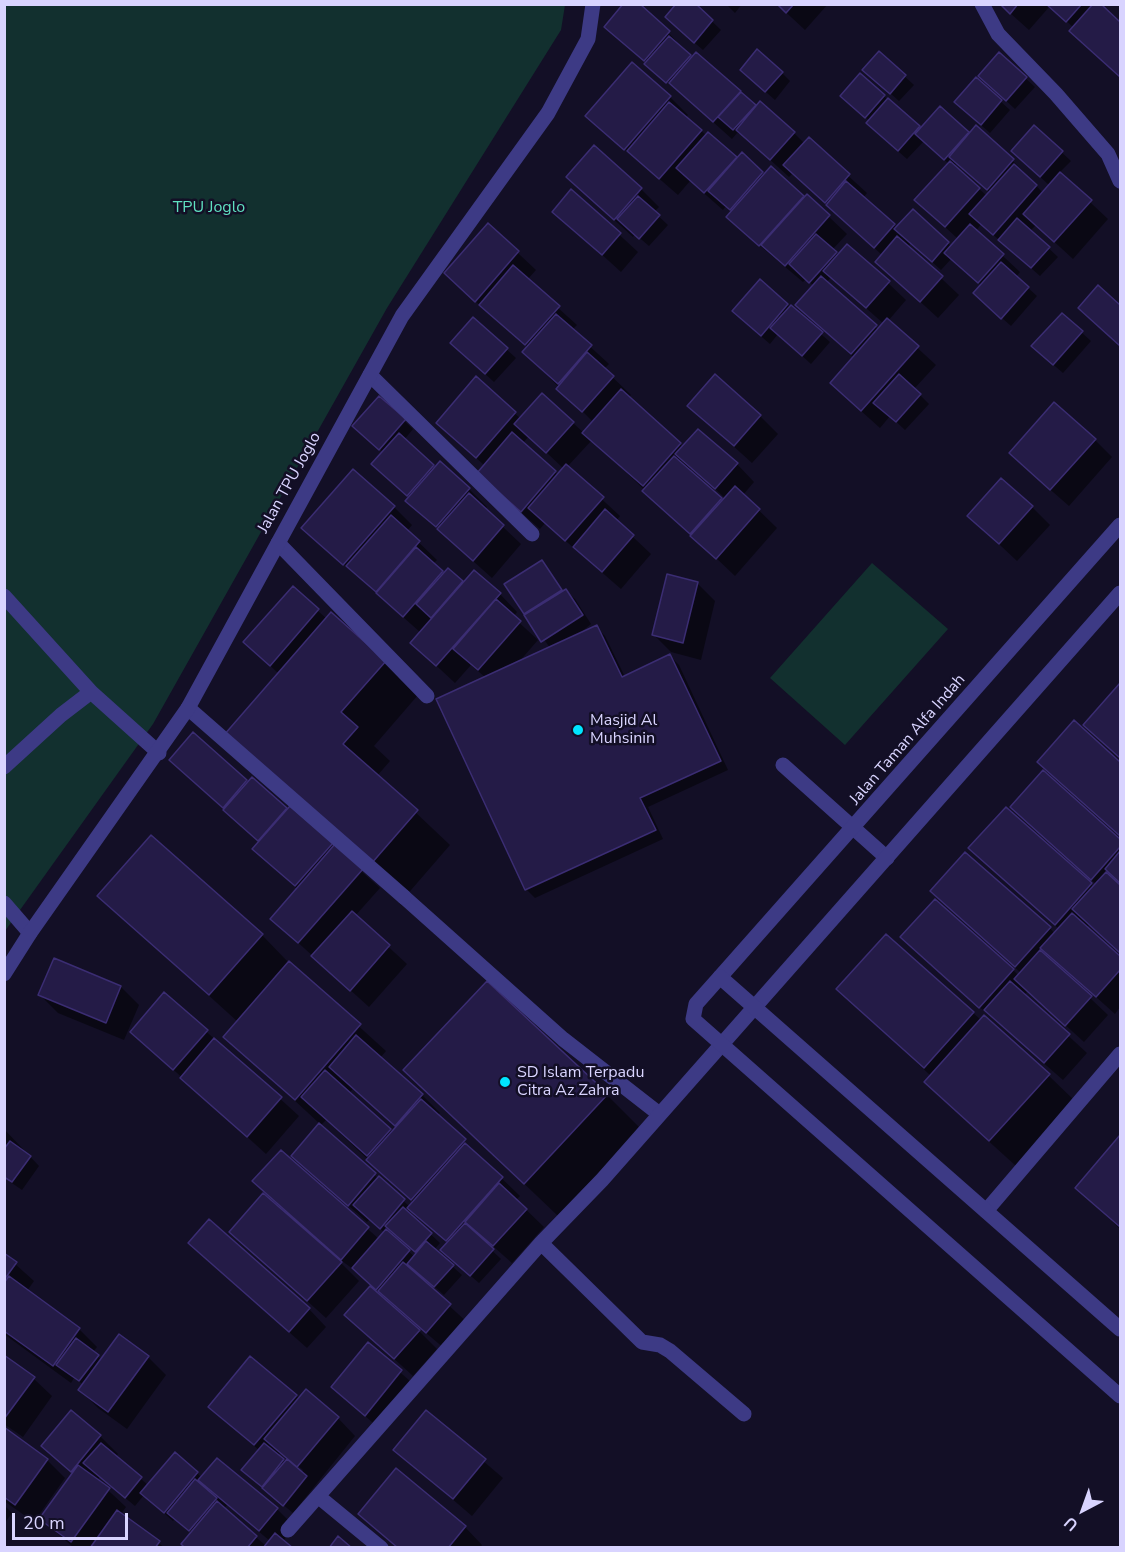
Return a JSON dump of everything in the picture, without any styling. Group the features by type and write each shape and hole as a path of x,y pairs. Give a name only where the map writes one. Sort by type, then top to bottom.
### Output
{"street":[{"name":"Jalan TPU Joglo","path":"4,974 30,933 159,753 188,708 402,316 548,113 588,39 593,4"},
{"path":"982,4 998,34 1056,94 1108,154 1120,181"},
{"path":"370,375 532,534"},
{"name":"Jalan Taman Alfa Indah","path":"722,1045 693,1019 696,1004 854,829 1120,525"},
{"path":"278,543 427,696"},
{"path":"288,1530 541,1242 602,1180 658,1113 756,1007 1120,593"},
{"path":"4,596 91,692 159,753"},
{"path":"4,767 61,714 91,692"},
{"path":"188,708 563,1039 658,1113"},
{"path":"783,765 886,858"},
{"path":"4,903 30,933"},
{"path":"720,977 1120,1329"},
{"path":"722,1045 1120,1396"},
{"path":"986,1211 1120,1054"},
{"path":"541,1242 640,1341 665,1348 744,1414"},
{"path":"319,1497 381,1548"}],"green space":[{"name":"TPU Joglo","path":"5,5 565,5 561,30 387,308 153,724 5,931"},
{"path":"872,563 948,629 845,745 770,678"}],"building":[{"path":"623,4 640,4 670,31 644,61 604,27"},
{"path":"676,4 696,4 713,20 694,43 665,17"},
{"path":"777,4 794,4 786,13"},
{"path":"1000,4 1018,4 1010,14"},
{"path":"1046,4 1082,4 1066,22"},
{"path":"1093,4 1101,4 1120,22 1120,77 1069,31"},
{"path":"669,36 691,55 666,83 644,64"},
{"path":"757,49 783,72 765,92 740,70"},
{"path":"879,51 906,75 890,94 862,70"},
{"path":"696,52 741,91 713,122 669,83"},
{"path":"999,52 1027,77 1006,101 978,76"},
{"path":"632,62 671,96 624,150 585,116"},
{"path":"860,73 885,95 865,118 840,96"},
{"path":"976,77 1002,100 981,125 954,102"},
{"path":"741,92 756,105 733,130 718,117"},
{"path":"888,98 920,126 898,151 866,123"},
{"path":"760,101 795,132 770,160 736,130"},
{"path":"669,102 702,130 659,179 627,151"},
{"path":"940,106 969,132 944,160 915,134"},
{"path":"976,125 1014,159 987,190 949,157"},
{"path":"1034,125 1063,151 1040,177 1011,151"},
{"path":"708,132 737,157 704,193 676,168"},
{"path":"809,137 850,174 825,203 783,165"},
{"path":"594,145 642,188 614,220 566,177"},
{"path":"742,152 763,172 730,210 708,191"},
{"path":"950,161 980,188 945,227 914,200"},
{"path":"1014,164 1037,185 993,235 969,214"},
{"path":"771,166 804,196 759,246 726,217"},
{"path":"1060,172 1092,200 1054,242 1023,214"},
{"path":"846,181 895,224 874,248 826,205"},
{"path":"571,189 621,233 602,255 552,212"},
{"path":"807,194 830,215 785,266 761,245"},
{"path":"638,196 660,215 639,239 617,219"},
{"path":"913,209 949,242 932,262 894,229"},
{"path":"1017,218 1050,247 1031,268 998,240"},
{"path":"488,223 519,251 475,302 444,273"},
{"path":"970,224 1004,254 978,283 944,253"},
{"path":"816,234 837,252 809,283 789,264"},
{"path":"897,236 943,276 920,302 875,262"},
{"path":"847,244 890,281 866,308 823,271"},
{"path":"1001,262 1029,287 1001,319 973,293"},
{"path":"513,265 560,306 525,345 479,305"},
{"path":"821,276 877,325 851,354 795,305"},
{"path":"760,279 788,304 761,336 732,311"},
{"path":"1098,285 1120,305 1120,346 1078,308"},
{"path":"791,305 823,332 802,356 770,328"},
{"path":"1062,313 1083,331 1053,365 1031,346"},
{"path":"556,314 592,345 558,384 522,352"},
{"path":"473,317 508,348 485,374 450,343"},
{"path":"887,318 919,346 861,411 830,383"},
{"path":"587,352 614,376 582,412 556,389"},
{"path":"715,374 761,415 734,446 687,406"},
{"path":"899,374 921,394 896,422 873,403"},
{"path":"476,376 516,412 476,458 436,423"},
{"path":"621,389 681,443 643,486 582,433"},
{"path":"542,393 574,422 546,453 514,424"},
{"path":"379,396 406,419 379,450 352,426"},
{"path":"1054,402 1096,439 1050,490 1009,453"},
{"path":"698,429 738,463 715,489 675,454"},
{"path":"512,432 556,471 521,512 477,473"},
{"path":"399,433 434,465 407,496 371,464"},
{"path":"674,456 722,498 690,534 642,491"},
{"path":"440,461 470,488 436,527 405,501"},
{"path":"566,464 604,497 565,541 528,508"},
{"path":"353,469 395,506 343,565 301,528"},
{"path":"1001,478 1033,506 999,544 967,516"},
{"path":"735,486 760,509 716,559 690,536"},
{"path":"469,493 504,525 473,561 437,529"},
{"path":"605,509 634,535 602,572 573,547"},
{"path":"391,515 420,541 376,592 346,566"},
{"path":"416,547 443,571 403,617 376,593"},
{"path":"542,560 562,590 524,614 504,584"},
{"path":"448,568 463,581 431,618 416,604"},
{"path":"474,570 501,593 436,666 410,643"},
{"path":"667,574 698,582 683,643 652,635"},
{"path":"293,586 319,609 270,666 243,642"},
{"path":"566,589 583,615 541,642 524,615"},
{"path":"496,599 521,621 478,670 453,649"},
{"path":"331,612 386,661 341,712 358,727 343,744 418,810 371,864 224,735"},
{"name":"Masjid Al Muhsinin","path":"597,625 622,677 670,654 721,761 640,798 656,830 525,890 436,699"},
{"path":"1120,683 1120,758 1083,725"},
{"path":"1074,720 1120,762 1120,836 1037,762"},
{"path":"193,732 247,780 223,808 169,760"},
{"path":"1043,770 1120,839 1120,847 1091,880 1010,807"},
{"path":"252,777 287,808 258,841 223,810"},
{"path":"290,806 333,843 295,886 252,849"},
{"path":"1006,807 1092,883 1055,925 968,848"},
{"path":"151,835 263,934 209,995 97,896"},
{"path":"335,844 363,869 298,943 270,919"},
{"path":"1120,851 1120,883 1105,869"},
{"path":"965,852 1051,927 1015,967 930,891"},
{"path":"1106,872 1120,885 1120,953 1072,909"},
{"path":"935,899 1014,969 979,1008 900,937"},
{"path":"352,911 390,945 350,991 311,956"},
{"path":"1072,913 1120,956 1120,970 1096,997 1040,948"},
{"path":"886,934 974,1012 924,1068 836,989"},
{"path":"1040,950 1092,996 1065,1026 1014,979"},
{"path":"54,958 121,986 106,1023 38,995"},
{"path":"289,961 361,1024 295,1100 223,1037"},
{"name":"SD Islam Terpadu Citra Az Zahra","path":"487,981 608,1094 524,1184 403,1070"},
{"path":"1010,981 1070,1034 1044,1063 984,1010"},
{"path":"164,992 208,1030 173,1070 130,1032"},
{"path":"984,1015 1050,1074 989,1141 924,1082"},
{"path":"356,1035 423,1094 395,1126 329,1067"},
{"path":"214,1038 282,1097 247,1137 180,1078"},
{"path":"325,1070 391,1129 367,1156 301,1097"},
{"path":"421,1099 466,1139 411,1200 366,1160"},
{"path":"319,1123 376,1173 348,1206 291,1156"},
{"path":"1120,1135 1120,1227 1075,1188"},
{"path":"10,1141 31,1156 12,1182 4,1177 4,1149"},
{"path":"465,1143 503,1177 446,1241 407,1208"},
{"path":"281,1150 369,1227 341,1260 252,1181"},
{"path":"379,1176 405,1199 380,1229 353,1205"},
{"path":"499,1183 527,1209 493,1246 465,1222"},
{"path":"263,1193 342,1262 307,1301 229,1232"},
{"path":"403,1207 432,1233 415,1252 385,1226"},
{"path":"209,1219 310,1308 289,1332 188,1243"},
{"path":"465,1223 494,1249 470,1276 440,1250"},
{"path":"386,1229 410,1250 376,1290 352,1268"},
{"path":"426,1241 454,1265 434,1287 407,1264"},
{"path":"4,1253 17,1262 4,1280"},
{"path":"403,1262 451,1304 426,1333 378,1291"},
{"path":"9,1276 80,1328 53,1366 4,1331 4,1283"},
{"path":"370,1286 420,1330 394,1359 344,1315"},
{"path":"119,1334 149,1356 108,1412 78,1390"},
{"path":"76,1338 99,1355 79,1381 56,1365"},
{"path":"368,1342 402,1370 365,1416 331,1387"},
{"path":"4,1355 35,1377 4,1419"},
{"path":"250,1356 297,1395 254,1445 208,1407"},
{"path":"306,1389 339,1417 297,1467 264,1439"},
{"path":"71,1410 101,1435 71,1472 41,1446"},
{"path":"426,1410 486,1459 453,1499 393,1450"},
{"path":"4,1427 48,1459 15,1505 4,1497"},
{"path":"101,1443 142,1477 125,1498 83,1463"},
{"path":"264,1443 284,1459 262,1487 241,1470"},
{"path":"175,1452 198,1472 164,1513 140,1493"},
{"path":"217,1458 278,1508 259,1531 198,1480"},
{"path":"287,1459 307,1476 283,1506 262,1488"},
{"path":"78,1465 110,1488 71,1542 39,1519"},
{"path":"396,1468 466,1526 448,1548 398,1548 358,1514"},
{"path":"195,1479 217,1498 189,1531 167,1513"},
{"path":"217,1501 257,1536 247,1548 185,1548 181,1544"},
{"path":"117,1510 160,1541 155,1548 90,1548"},
{"path":"275,1533 293,1548 263,1548"},
{"path":"338,1536 352,1548 329,1548"}],"place":[{"name":"Masjid Al Muhsinin","path":"578,730"},
{"name":"SD Islam Terpadu Citra Az Zahra","path":"505,1082"}]}
